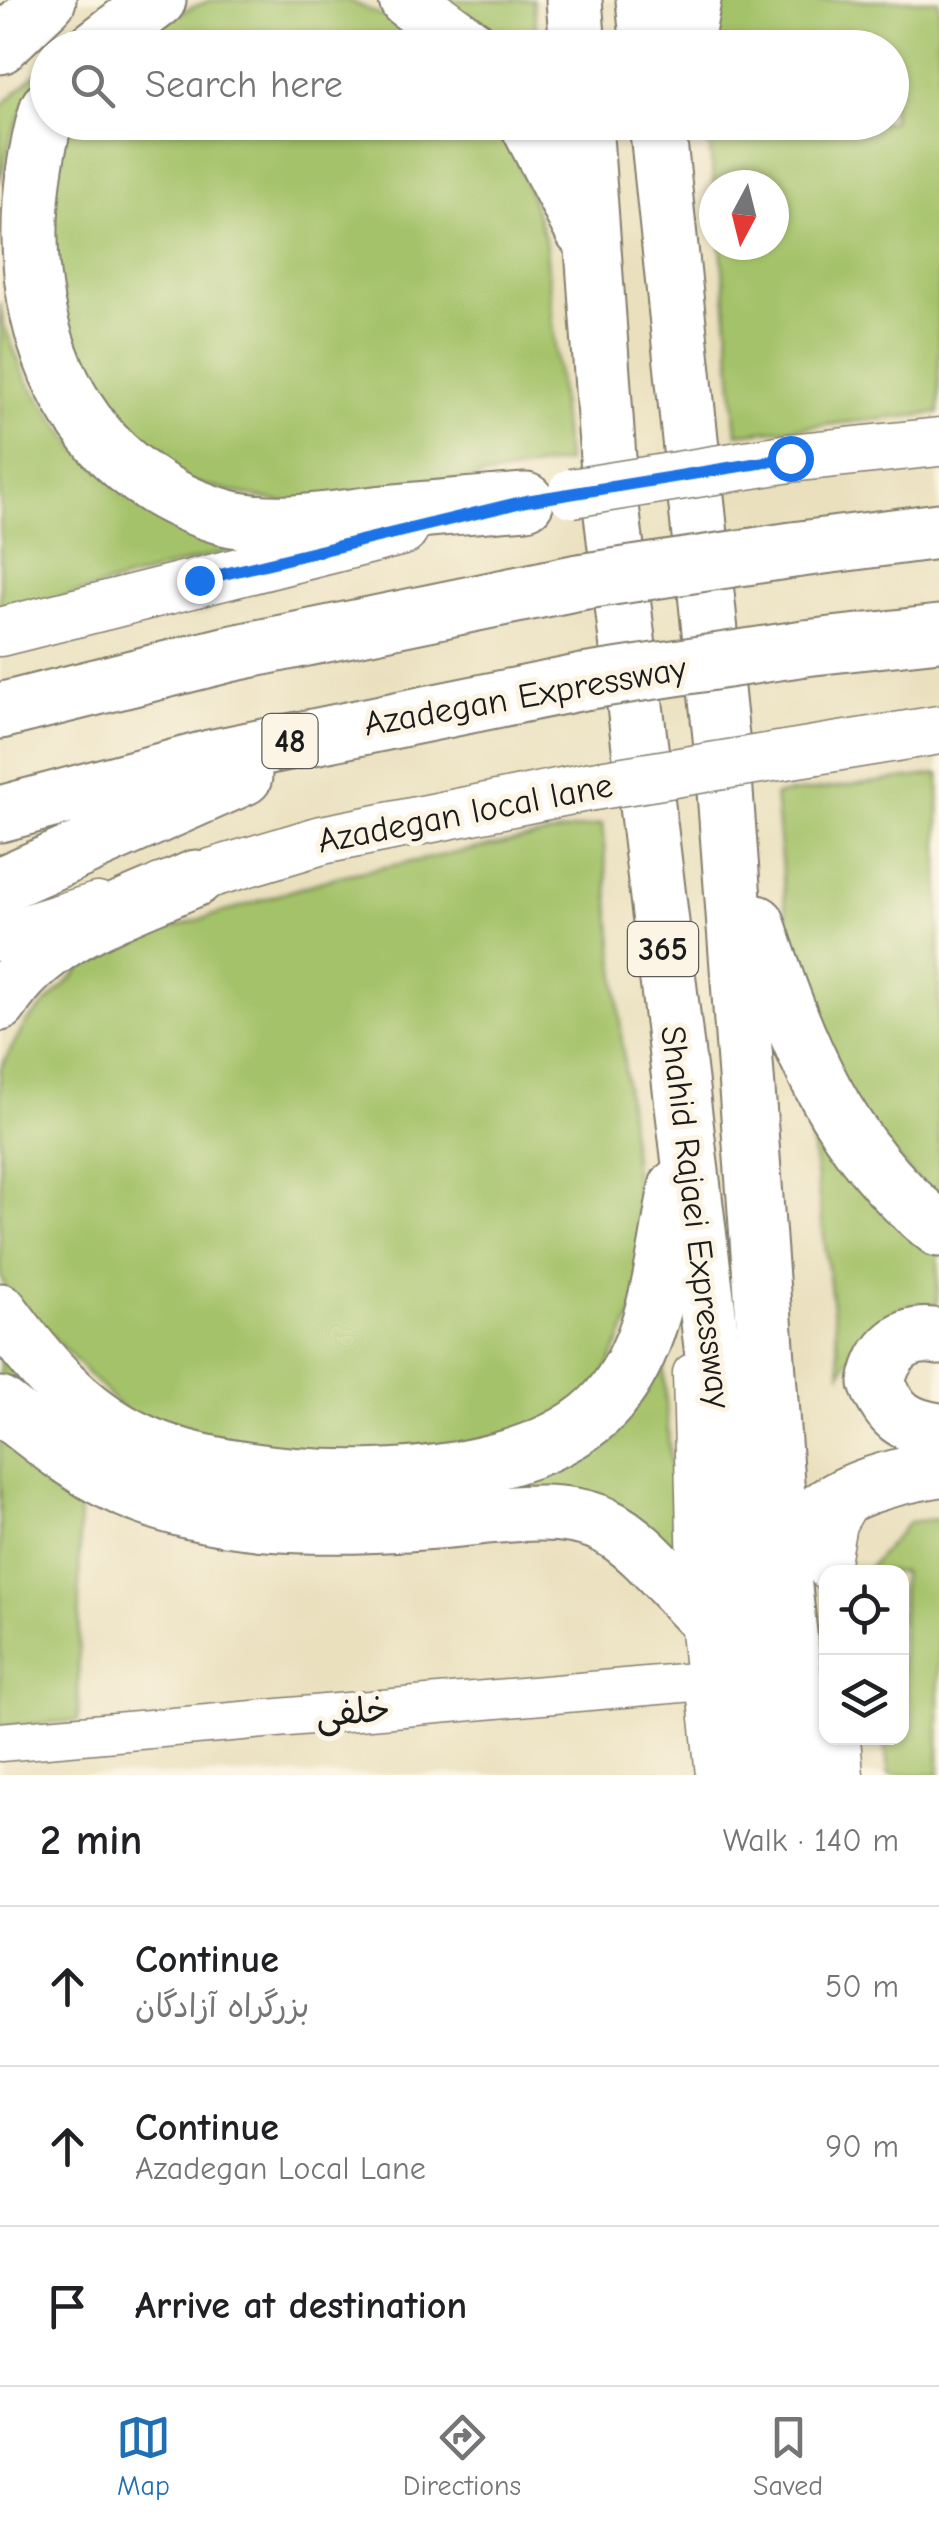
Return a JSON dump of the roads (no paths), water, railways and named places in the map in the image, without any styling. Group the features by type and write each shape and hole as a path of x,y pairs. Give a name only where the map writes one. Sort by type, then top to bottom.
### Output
{"highway":[{"path":"0,46 48,0"},
{"path":"119,30 158,0"},
{"path":"408,0 448,30"},
{"path":"574,0 576,30"},
{"path":"644,0 647,30"},
{"path":"687,30 692,0"},
{"path":"30,140 16,182 10,231 12,285 20,325 42,379 102,451 142,480 178,500 225,517 262,522 549,497"},
{"path":"536,140 596,256"},
{"name":"Shahid Rajaei Expressway","path":"586,140 614,533 740,1580 757,1775"},
{"name":"Shahid Rajaei Expressway","path":"663,140 730,839 816,1578 804,1775"},
{"path":"0,711 229,654 580,582 939,531"},
{"name":"Azadegan Expressway","path":"0,814 210,758 583,682 805,648 939,633"},
{"path":"0,885 366,724"},
{"path":"730,839 794,1032 821,1090 892,1186 939,1229"},
{"path":"0,1003 12,982 42,954 78,930 196,878"},
{"path":"0,1311 66,1391 94,1414 132,1438 206,1465 356,1478 446,1471 524,1456 583,1424 605,1405 641,1349 652,1321 687,1135"},
{"path":"939,1337 905,1339 887,1352 877,1383 889,1413 917,1428 939,1432"},
{"path":"0,1405 106,1480 158,1501 238,1518 349,1526 516,1515 581,1517 626,1540 698,1612"},
{"path":"816,1578 808,1521 855,1493 898,1475 939,1469"}],"main road":[{"path":"0,632 549,497 790,458 939,442"},
{"name":"Azadegan local lane","path":"0,937 322,840 587,787 939,730"}],"street":[{"path":"687,1135 698,1612 715,1775"},
{"name":"خلفی","path":"0,1742 705,1681"},
{"path":"842,1745 844,1775"}]}
